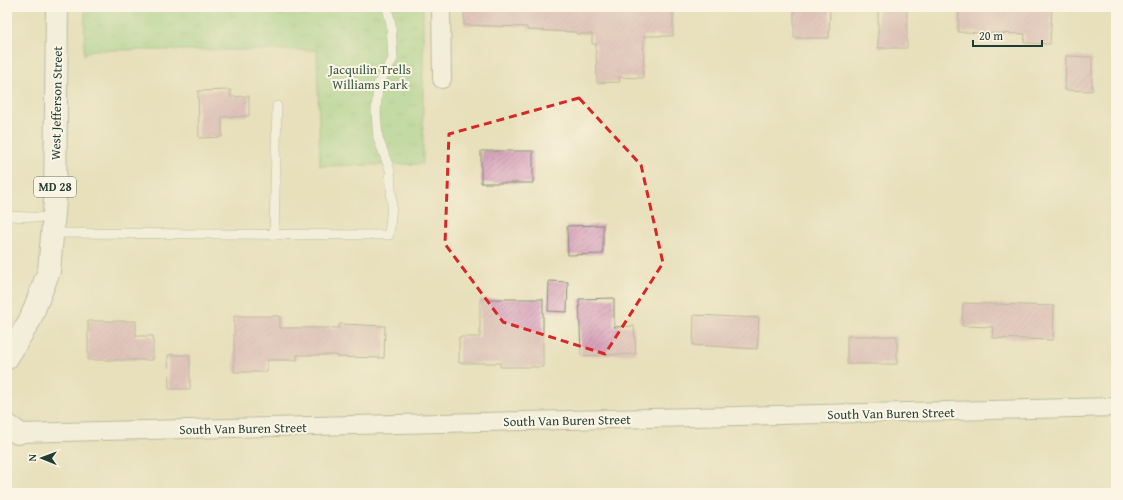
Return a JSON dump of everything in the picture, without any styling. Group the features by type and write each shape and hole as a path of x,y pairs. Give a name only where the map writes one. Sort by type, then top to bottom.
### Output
{"main road":[{"name":"West Jefferson Street","path":"7,358 30,320 49,271 54,225 57,7"}],"street":[{"path":"442,7 442,79"},
{"name":"South Van Buren Street","path":"11,431 1116,408"}],"lane":[{"path":"7,216 54,225 274,235 389,235 392,206 390,170 378,138 376,113 378,84 392,59 391,24 387,7"},
{"path":"274,235 277,106"}],"highlighted area":[{"path":"579,98 641,165 663,263 605,354 503,322 445,244 449,134"}],"green space":[{"name":"Jacquilin Trells Williams Park","path":"85,7 423,7 423,164 320,166 317,50 93,50 84,55"}],"building":[{"path":"464,7 673,7 673,36 644,36 643,78 619,77 620,82 597,83 596,44 592,44 592,34 527,30 527,27 464,25"},
{"path":"794,7 830,7 829,38 794,38"},
{"path":"878,7 907,7 907,48 878,48"},
{"path":"959,7 1052,7 1050,44 1024,43 1025,34 958,32"},
{"path":"1066,56 1092,57 1092,91 1065,90"},
{"path":"231,90 231,97 249,96 249,116 222,117 222,137 199,138 198,91"},
{"path":"481,151 533,151 533,183 481,183"},
{"path":"603,225 603,254 568,255 567,226"},
{"path":"549,281 568,282 567,312 548,311"},
{"path":"614,298 614,327 634,326 636,354 581,356 579,299"},
{"path":"480,299 543,299 543,367 500,367 500,363 459,363 459,337 480,337"},
{"path":"963,303 1054,306 1053,340 992,338 993,327 962,326"},
{"path":"694,315 759,318 757,349 693,345"},
{"path":"234,316 280,316 280,328 339,328 339,324 385,326 384,358 337,357 337,355 297,355 297,360 267,360 267,372 234,372"},
{"path":"88,321 136,321 136,336 153,336 153,360 88,360"},
{"path":"847,336 897,336 897,364 847,364"},
{"path":"168,355 190,355 190,389 169,389"}]}
